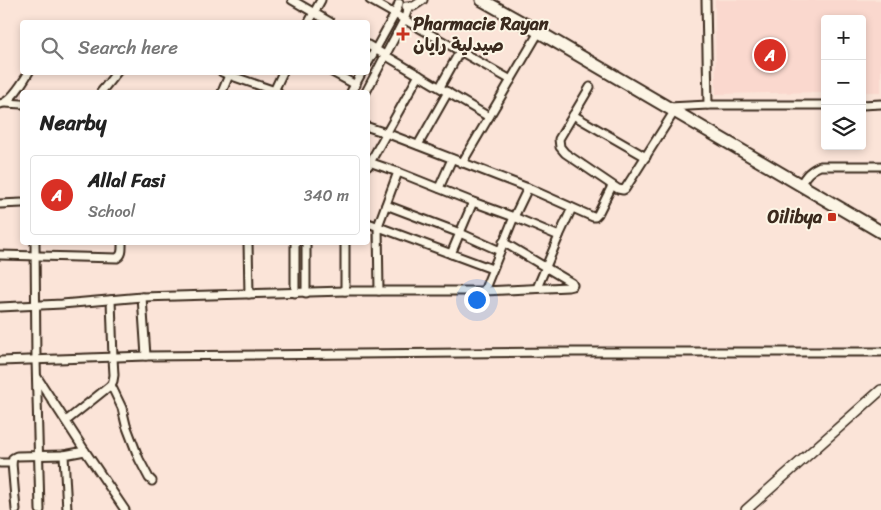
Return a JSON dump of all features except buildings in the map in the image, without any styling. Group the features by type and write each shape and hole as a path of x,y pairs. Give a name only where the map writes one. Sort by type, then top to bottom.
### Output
{"highway":[{"path":"482,0 881,232"}],"street":[{"path":"292,0 326,20"},
{"path":"310,20 321,0"},
{"path":"370,0 511,80"},
{"path":"370,59 395,14 399,1 404,6 414,6 423,0"},
{"path":"706,0 708,105"},
{"path":"367,90 410,6"},
{"path":"462,163 539,32"},
{"path":"370,46 489,117"},
{"path":"440,87 460,51"},
{"path":"3,103 19,88 27,75"},
{"path":"103,90 115,75"},
{"path":"222,90 226,75"},
{"path":"229,75 270,90"},
{"path":"277,90 282,75"},
{"path":"338,75 356,85"},
{"path":"353,90 361,75"},
{"path":"370,161 419,75"},
{"path":"590,87 559,139 560,147 565,153 612,186 623,190 646,157 670,109 708,105 821,105"},
{"path":"418,145 448,92"},
{"path":"3,103 20,104"},
{"path":"866,104 881,104"},
{"path":"573,115 646,157"},
{"path":"370,128 528,188 590,216 595,217 598,214 612,186"},
{"path":"439,188 452,159"},
{"path":"370,165 398,172 514,216 559,236"},
{"path":"800,185 811,170 820,166 881,166"},
{"path":"379,291 378,226 398,172"},
{"path":"484,291 514,216 528,188"},
{"path":"451,254 473,202"},
{"path":"0,204 20,203"},
{"path":"386,205 500,251"},
{"path":"537,288 572,208"},
{"path":"370,223 492,269"},
{"path":"0,307 142,297 345,291 484,291 568,287 573,285 504,242"},
{"path":"35,245 40,510"},
{"path":"0,255 117,258 122,254 122,245"},
{"path":"248,245 248,294"},
{"path":"295,245 295,293"},
{"path":"306,245 306,293"},
{"path":"345,245 345,291"},
{"path":"142,297 146,356"},
{"path":"66,421 111,385 113,381 111,300"},
{"path":"0,361 146,356 561,352 879,353"},
{"path":"36,376 84,451 125,510"},
{"path":"111,385 122,408 126,425 139,459 152,481"},
{"path":"746,510 881,390"},
{"path":"16,510 13,458 17,456 64,455 84,451"},
{"path":"64,455 67,510"},
{"path":"0,462 12,463"}],"shaded area":[{"path":"715,0 881,0 881,92 866,92 866,15 821,15 821,92 716,94"}],"place":[{"name":"Pharmacie Rayan صيدلية رايان","path":"403,34"},
{"name":"Allal Fasi","path":"770,55"},
{"name":"Oilibya","path":"832,217"}]}
